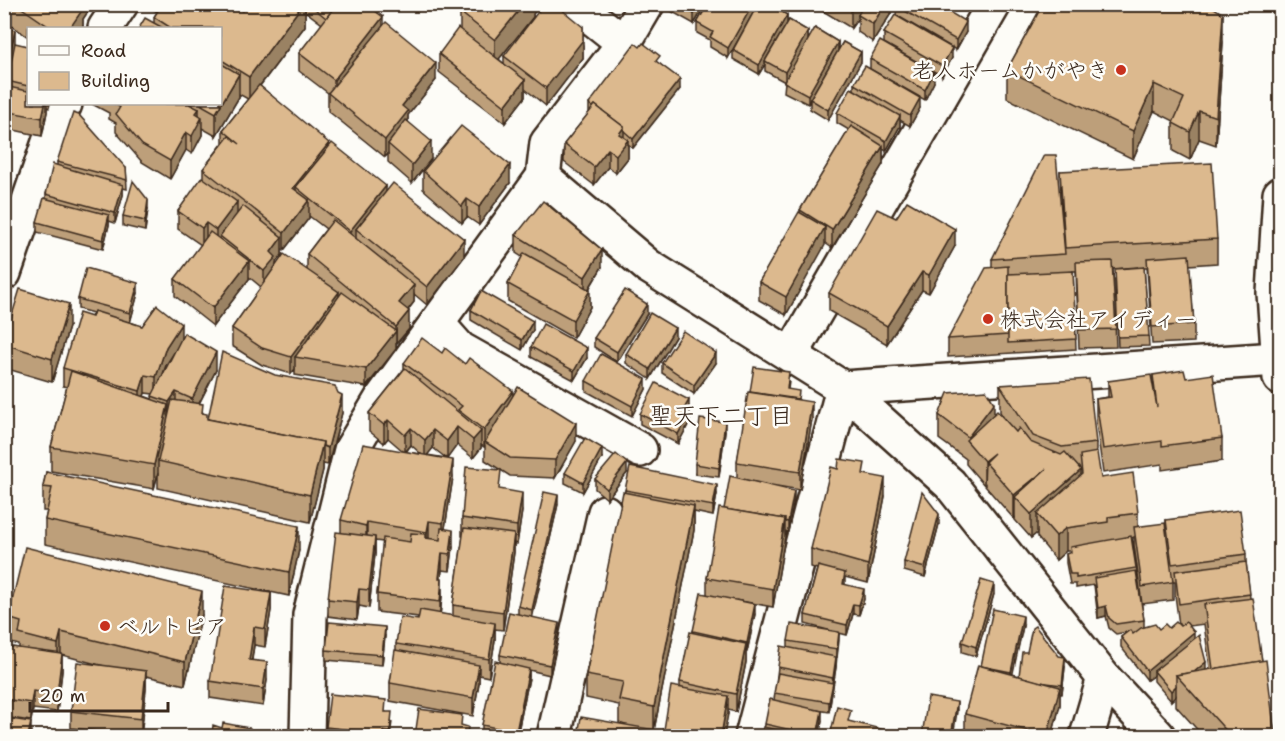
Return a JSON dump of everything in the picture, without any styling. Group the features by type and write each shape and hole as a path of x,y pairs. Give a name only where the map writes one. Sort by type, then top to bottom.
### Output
{"street":[{"path":"106,27 121,4"},
{"path":"575,4 624,44"},
{"path":"307,736 310,615 351,450 382,398 543,177 547,143 624,44 647,4"},
{"path":"791,355 994,4"},
{"path":"4,273 57,119 64,105"},
{"path":"543,177 648,266 843,388 950,484 1104,678 1158,736"},
{"path":"843,388 1279,368 1274,293 1281,194"},
{"path":"437,323 460,349 640,450"},
{"path":"752,736 843,388"},
{"path":"554,736 605,512"},
{"path":"1087,736 1104,678"}],"building":[{"path":"16,4 76,4 83,9 71,27 50,27"},
{"path":"162,4 232,4 243,11 247,4 303,4 249,77 222,60 222,27 169,27 154,17"},
{"path":"309,4 337,4 326,18"},
{"path":"337,4 366,4 383,17 334,80 299,53"},
{"path":"465,4 524,4 495,40 460,12"},
{"path":"544,4 555,4 583,27 583,40 546,88 504,56"},
{"path":"677,4 700,4 694,14"},
{"path":"708,4 753,4 728,48 710,37 713,32 697,23"},
{"path":"758,4 769,4 787,15 759,65 733,50"},
{"path":"864,4 885,4 873,24 858,15"},
{"path":"897,4 936,4 966,22 956,40 896,6"},
{"name":"老人ホームかがやき","path":"1043,4 1208,4 1223,14 1216,117 1199,111 1190,132 1173,123 1184,98 1154,84 1133,131 1007,70"},
{"path":"895,15 952,48 942,66 884,33"},
{"path":"145,18 161,27 140,27"},
{"path":"789,20 808,31 785,72 765,61"},
{"path":"386,22 436,63 402,106 408,111 385,140 328,93"},
{"path":"4,28 15,30 4,80"},
{"path":"458,28 525,80 505,106 439,54"},
{"path":"815,28 838,42 808,95 784,82"},
{"path":"880,41 934,72 925,90 870,59"},
{"path":"843,42 861,52 828,110 810,99"},
{"path":"15,43 27,46 27,86 7,81"},
{"path":"635,43 640,47 643,43 660,56 656,61 680,79 633,139 624,131 624,127 595,105 593,107 589,104"},
{"path":"222,64 239,74 222,103"},
{"path":"865,66 920,98 910,116 854,84"},
{"path":"259,85 329,143 293,188 309,200 284,233 203,169 229,136 240,144 223,130"},
{"path":"4,86 27,91 27,105 45,105 42,118 4,111"},
{"path":"851,88 900,116 886,141 837,113"},
{"path":"116,105 191,105 199,109 196,113 202,117 192,136 186,132 170,161 142,145 116,114 120,107"},
{"path":"202,105 221,105 216,113"},
{"path":"595,105 624,127 619,134 628,140 616,155 608,149 594,167 564,144"},
{"path":"73,113 79,115 126,168 127,180 57,162"},
{"path":"406,120 431,141 412,165 388,144"},
{"path":"461,126 510,165 479,207 467,199 462,206 423,171"},
{"path":"851,126 883,146 832,230 800,210"},
{"path":"332,143 386,186 350,231 296,187"},
{"path":"1044,155 1056,155 1065,254 992,259"},
{"path":"1212,163 1217,239 1065,248 1060,171"},
{"path":"53,164 123,185 115,213 46,194"},
{"path":"202,177 237,202 216,230 206,223 202,228 178,211"},
{"path":"133,181 148,200 145,221 123,216"},
{"path":"393,183 464,239 427,287 356,229"},
{"path":"44,198 109,215 103,240 37,222"},
{"path":"543,201 602,250 585,277 516,235"},
{"path":"907,201 955,229 929,275 922,272 887,326 829,293 877,209 896,218"},
{"path":"243,206 282,237 271,252 276,257 264,271 220,236"},
{"path":"799,212 825,227 786,297 759,282"},
{"path":"333,220 414,285 399,303 409,311 396,327 307,254"},
{"path":"210,232 249,261 213,308 175,279"},
{"path":"524,253 590,290 573,320 508,284"},
{"path":"284,254 339,292 291,357 262,348 232,328"},
{"path":"1189,255 1194,324 1152,327 1147,258"},
{"path":"1112,261 1116,329 1079,330 1076,262"},
{"name":"株式会社アイディー","path":"1008,266 1008,335 948,339 986,268"},
{"path":"1144,267 1149,336 1118,337 1115,269"},
{"path":"86,268 138,283 130,313 78,299"},
{"path":"1073,271 1076,339 1008,343 1008,274"},
{"path":"20,289 69,304 52,359 4,344"},
{"path":"625,290 647,304 617,352 594,338"},
{"path":"481,291 533,321 522,340 471,310"},
{"path":"342,292 396,331 366,369 295,357"},
{"path":"157,305 181,324 166,347 156,377 145,375 140,391 63,368 79,313 92,317 94,311 142,326"},
{"path":"650,313 675,328 650,369 626,354"},
{"path":"543,324 587,348 574,371 531,347"},
{"path":"683,331 716,353 694,385 662,363"},
{"path":"184,333 216,352 192,399 176,392 169,402 152,396"},
{"path":"422,338 442,353 445,348 465,364 469,358 513,391 484,430 458,410 462,406 404,363"},
{"path":"222,352 275,375 335,386 338,393 342,395 328,448 323,446 323,442 208,419"},
{"path":"601,354 646,379 632,406 586,381"},
{"path":"754,367 789,372 787,389 799,391 798,399 750,392"},
{"path":"405,368 481,431 473,440 457,427 447,441 433,430 425,440 411,428 405,435 388,420 384,425 369,413"},
{"path":"1184,370 1186,378 1213,374 1222,438 1162,446 1162,441 1103,449 1096,399 1111,397 1108,381 1151,375 1157,407 1153,375"},
{"path":"71,371 168,405 154,465 51,447"},
{"path":"1089,379 1096,443 1062,447 1033,436 1000,385"},
{"path":"656,383 689,400 684,409 690,412 678,434 640,414"},
{"path":"518,387 576,423 555,460 510,458 485,442"},
{"path":"986,390 994,403 968,437 939,415 948,393"},
{"path":"748,392 812,402 800,472 737,462"},
{"path":"172,400 203,404 202,413 207,414 207,419 323,442 310,495 158,461"},
{"path":"997,411 1016,432 1019,428 1030,442 1061,455 1065,452 1081,470 1031,514 1015,497 1046,469 1014,495 985,462 994,453 984,461 966,440"},
{"path":"700,419 725,422 719,468 695,464"},
{"path":"585,438 602,448 583,483 565,473"},
{"path":"363,444 453,460 443,523 429,521 427,532 367,522 366,526 341,520"},
{"path":"1097,452 1101,478 1133,473 1138,513 1108,517 1108,522 1066,528 1056,536 1037,514 1082,474 1080,455"},
{"path":"616,454 627,463 607,489 595,479"},
{"path":"839,459 865,463 863,474 885,478 868,565 811,549 831,467 838,469"},
{"path":"466,467 501,470 499,489 522,493 517,526 462,518"},
{"path":"630,467 717,485 713,506 625,490"},
{"path":"46,472 299,526 289,572 45,520 52,488 43,487"},
{"path":"730,476 794,491 788,522 784,521 785,519 724,509"},
{"path":"544,492 558,495 532,610 518,606"},
{"path":"623,492 694,506 654,707 619,700 623,682 586,675"},
{"path":"922,492 939,514 925,568 904,562"},
{"path":"719,508 785,519 773,589 707,578"},
{"path":"1240,510 1246,554 1172,564 1166,520"},
{"path":"1165,523 1173,582 1142,587 1134,527"},
{"path":"441,528 453,530 450,554 442,553 439,578 442,578 440,602 377,594 383,538 410,542 411,533 426,534 426,538 440,540"},
{"path":"464,528 514,534 503,612 453,605"},
{"path":"336,532 375,537 369,590 359,589 357,602 328,599"},
{"path":"1131,536 1136,568 1076,578 1076,574 1070,574 1066,554 1071,552 1070,547"},
{"name":"ベルトピア","path":"25,547 202,591 185,662 61,632 58,644 19,634 21,622 8,618"},
{"path":"1246,562 1250,594 1179,604 1175,571"},
{"path":"818,566 845,573 843,584 864,589 859,605 853,604 847,625 805,615"},
{"path":"1136,571 1144,620 1116,624 1109,618 1106,606 1098,608 1094,578"},
{"path":"981,580 994,584 976,647 962,642"},
{"path":"225,586 271,593 265,629 254,627 249,660 267,662 263,689 210,681"},
{"path":"701,593 755,604 747,643 693,631"},
{"path":"1253,598 1262,661 1213,669 1204,604"},
{"path":"993,609 1023,616 1011,672 981,666"},
{"path":"420,610 495,623 489,659 396,644 400,617 418,620"},
{"path":"509,612 559,623 550,665 500,655"},
{"path":"329,622 385,627 382,655 326,650"},
{"path":"1176,622 1180,626 1186,622 1194,632 1147,671 1121,637 1130,630 1133,634 1141,628 1155,624 1159,629 1165,624 1169,628"},
{"path":"791,624 839,632 837,649 788,641"},
{"path":"1035,626 1059,656 1065,657 1062,685 1019,676 1022,652 1027,652 1032,628"},
{"path":"690,632 746,644 736,694 680,682"},
{"path":"1199,635 1206,662 1194,672 1176,675 1176,686 1171,691 1154,671"},
{"path":"4,646 62,654 57,694 33,691 31,703 4,699"},
{"path":"781,646 836,657 833,678 778,667"},
{"path":"395,650 479,665 473,698 390,683"},
{"path":"1266,660 1275,736 1231,736 1176,675"},
{"path":"495,661 529,669 516,732 482,725"},
{"path":"77,662 146,671 141,719 71,711"},
{"path":"978,665 1060,687 1047,736 965,714"},
{"path":"778,673 833,683 829,702 774,693"},
{"path":"671,686 728,696 721,736 663,736"},
{"path":"330,694 386,700 385,712 392,712 390,732 383,731 383,736 326,727"},
{"path":"928,697 957,702 951,736 922,736"},
{"path":"770,699 822,711 817,736 765,724"},
{"path":"837,706 851,710 848,721 897,733 896,736 830,736"},
{"path":"419,709 462,715 461,725 468,727 467,736 415,736"},
{"path":"581,717 655,730 654,736 578,736"},
{"path":"4,718 31,722 28,736 4,736"},
{"path":"223,723 250,728 250,732 271,736 212,736 213,725 222,728"},
{"path":"763,727 805,736 761,736"},
{"path":"963,731 982,736 961,736"}],"place":[{"name":"老人ホームかがやき","path":"1121,70"},
{"name":"株式会社アイディー","path":"988,319"},
{"name":"ベルトピア","path":"105,626"}],"district":[{"name":"聖天下二丁目","path":"721,416"}]}
